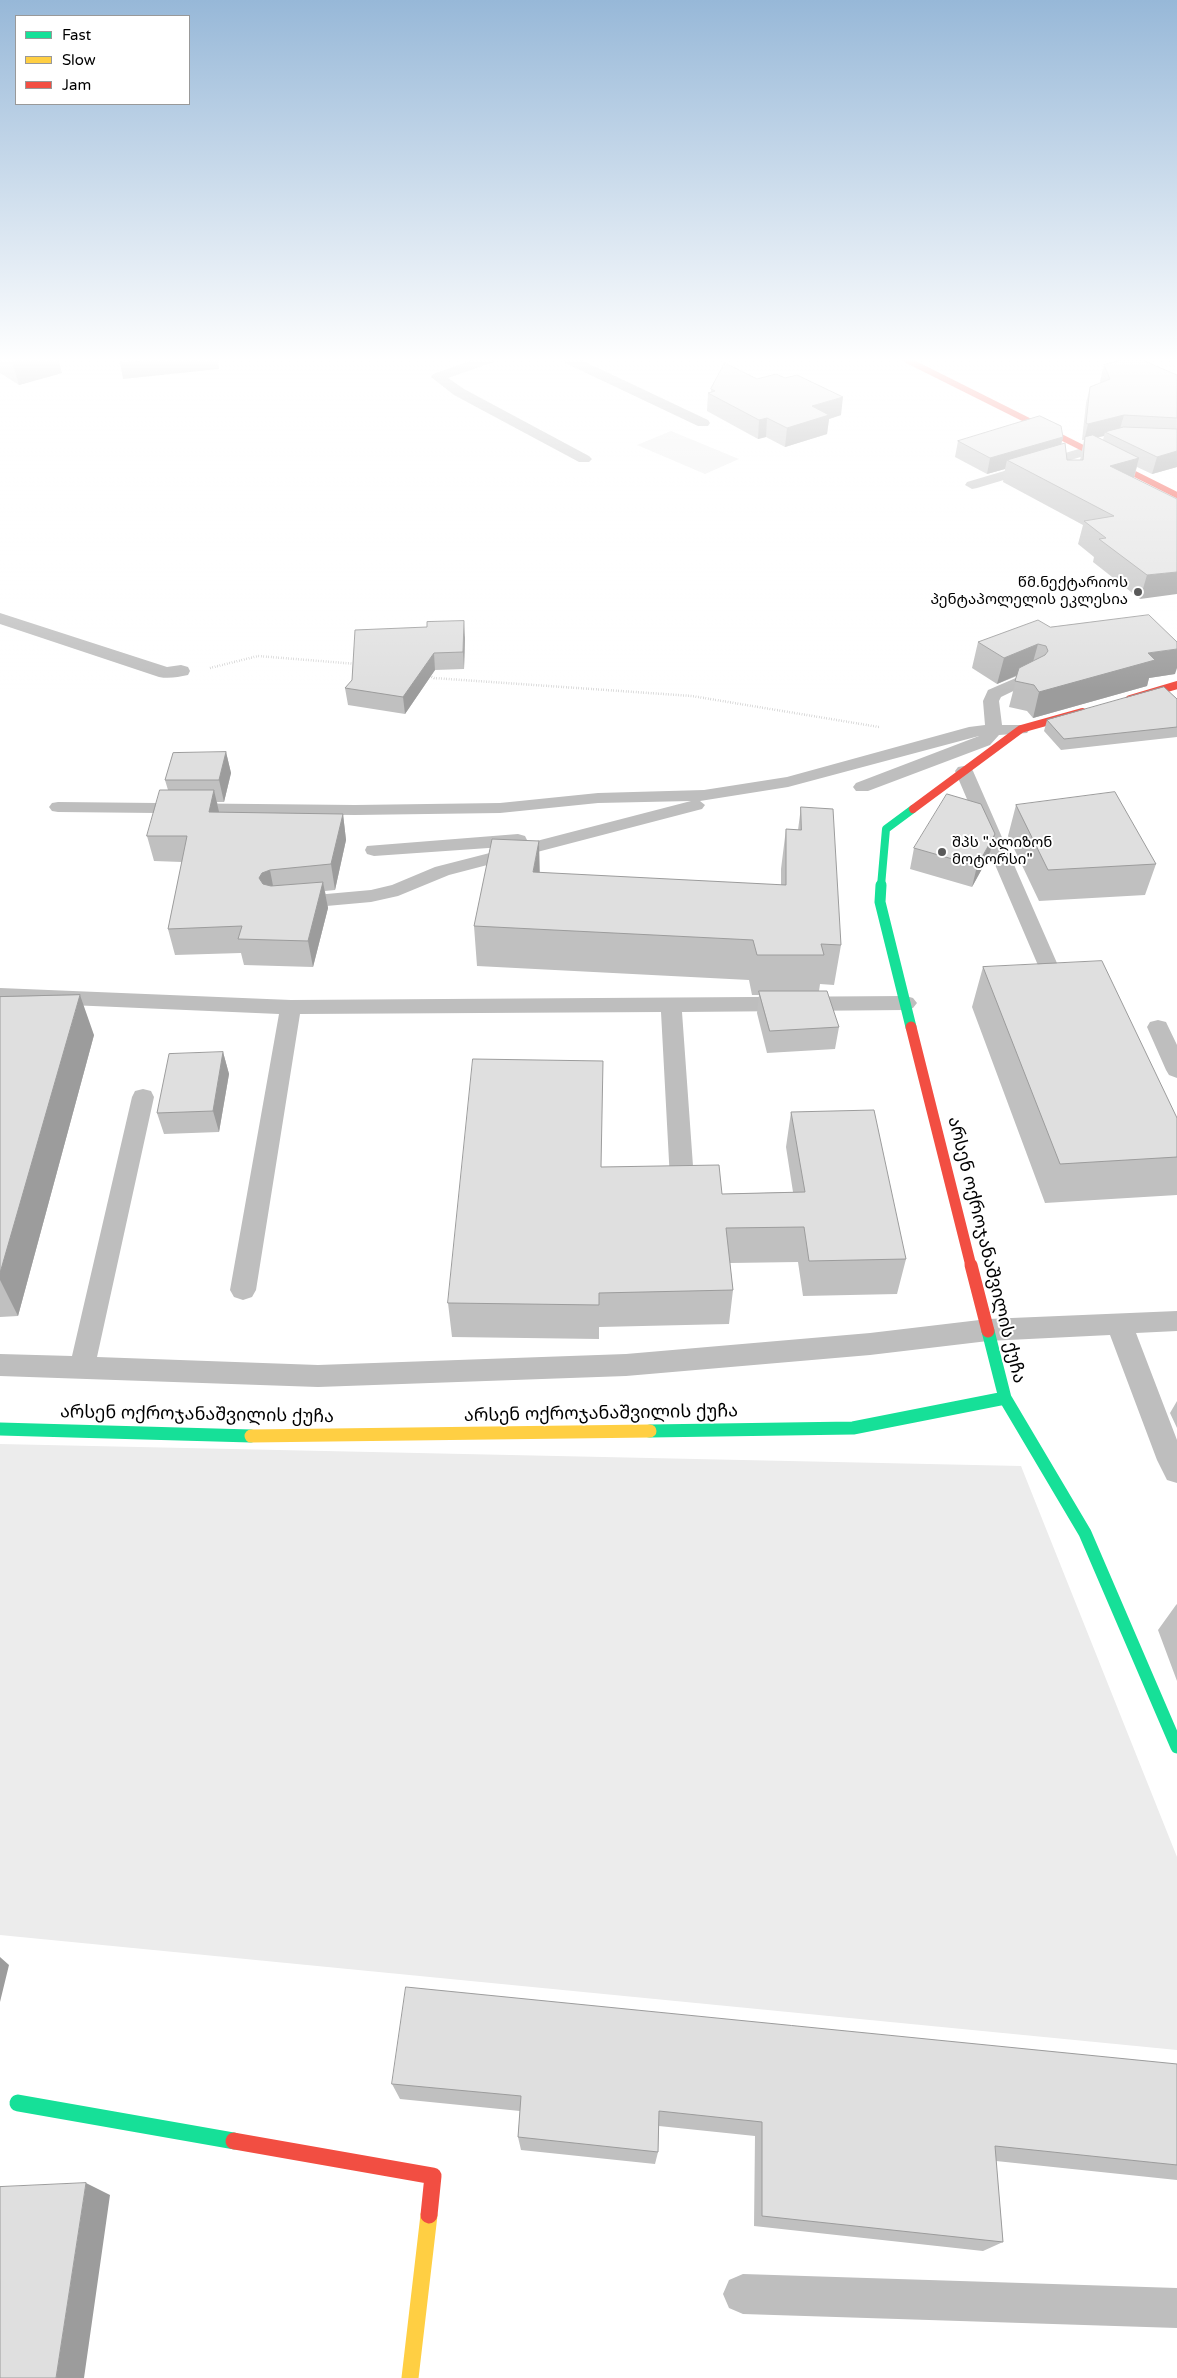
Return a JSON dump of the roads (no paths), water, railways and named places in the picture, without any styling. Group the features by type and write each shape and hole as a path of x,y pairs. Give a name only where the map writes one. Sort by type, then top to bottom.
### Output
{"main road":[{"path":"1132,470 1177,495"},
{"path":"1115,703 1175,688"},
{"name":"არსენ ოქროჯანაშვილის ქუჩა","path":"0,1429 244,1436 852,1428 1005,1398 880,902 886,829 1021,729 1096,708"},
{"path":"1005,1398 1085,1533 1177,1747"},
{"path":"18,2103 433,2176 410,2378"}],"street":[{"path":"0,618 166,673 181,671"}],"lane":[{"path":"972,485 1019,470"},
{"path":"862,787 984,741 994,730 991,701 994,694 1032,676"},
{"path":"276,904 371,896 398,890 442,871 788,782 930,741 975,731 1021,729"},
{"path":"964,771 1050,970"},
{"path":"58,808 355,810 500,808 598,798 704,795 788,782"},
{"path":"374,850 580,835"},
{"path":"0,995 291,1007 906,1003"},
{"path":"672,1005 682,1180"},
{"path":"242,1290 291,1007"},
{"path":"1158,1027 1177,1070"},
{"path":"82,1368 143,1096"},
{"path":"0,1365 318,1376 626,1365 870,1344 988,1330 1177,1321"},
{"path":"1119,1324 1170,1460 1177,1471"},
{"path":"743,2294 1177,2308"}],"place":[{"name":"წმ.ნექტარიოს პენტაპოლელის ეკლესია","path":"1138,592"},
{"name":"შპს \"ალიზონ მოტორსი\"","path":"942,852"}]}
